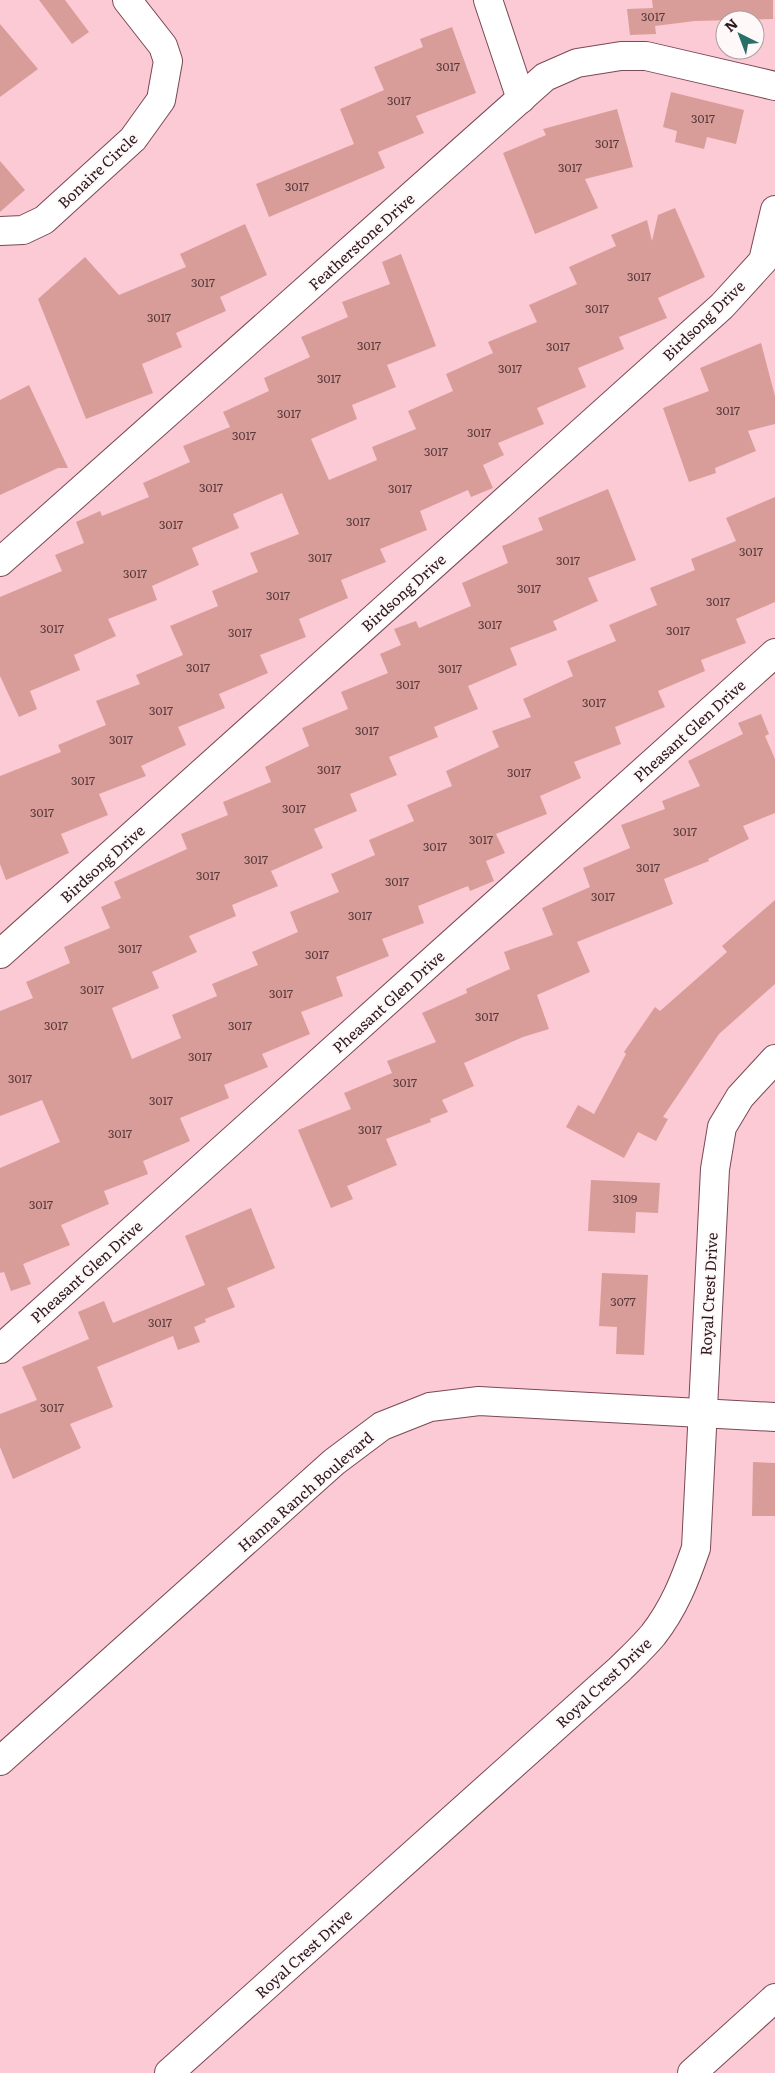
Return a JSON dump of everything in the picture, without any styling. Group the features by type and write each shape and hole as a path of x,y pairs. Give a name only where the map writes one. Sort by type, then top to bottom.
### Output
{"street":[{"name":"Bonaire Circle","path":"0,231 23,230 44,220 133,139 161,100 168,61 163,46 127,0"},
{"path":"488,0 521,99"},
{"name":"Featherstone Drive","path":"0,562 545,77 577,63 621,56 646,56 775,86"},
{"name":"Birdsong Drive","path":"0,954 722,306 763,261 775,210"},
{"name":"Pheasant Glen Drive","path":"0,1349 775,652"},
{"name":"Royal Crest Drive","path":"169,2073 620,1669 652,1637 672,1608 696,1548 715,1169 722,1128 740,1097 775,1058"},
{"name":"Hanna Ranch Boulevard","path":"0,1761 334,1462 382,1426 430,1407 479,1401 775,1417"},
{"path":"692,2073 775,1998"}],"building":[{"path":"39,0 65,0 89,32 72,44"},
{"path":"652,0 773,0 773,19 765,19 765,10 715,10 715,20 655,26"},
{"path":"653,8 656,34 630,35 627,9"},
{"path":"0,24 38,69 0,97"},
{"path":"452,27 476,93 416,116 424,133 378,152 385,168 269,217 256,184 354,144 340,109 384,90 374,67 423,47 420,39"},
{"path":"671,92 744,110 736,144 707,137 704,149 675,142 677,131 663,127"},
{"path":"617,109 633,167 585,179 598,208 535,234 503,153 546,135 543,129"},
{"path":"0,161 25,190 0,212"},
{"path":"675,208 705,277 658,298 667,318 619,337 624,349 578,368 586,387 537,408 544,424 498,443 504,455 483,465 493,488 471,497 468,490 420,511 427,530 380,549 386,562 341,580 348,598 299,619 306,637 260,655 268,673 219,694 225,708 178,727 186,745 141,766 146,776 99,794 108,815 61,834 69,853 6,880 0,864 0,776 61,752 58,745 106,725 96,701 140,684 136,675 183,655 170,626 218,606 212,591 258,572 250,553 299,534 282,493 233,514 239,528 192,548 199,565 152,586 157,600 108,619 116,636 74,655 80,670 30,691 37,709 19,717 0,676 0,597 62,571 55,555 84,543 76,522 100,511 102,516 149,497 143,483 190,462 183,446 230,427 223,412 269,391 264,378 310,357 301,337 348,317 342,302 390,284 382,262 401,254 436,346 387,365 396,387 352,405 357,419 311,439 329,480 377,460 372,447 416,429 408,411 453,391 446,374 493,353 488,342 537,322 529,305 577,284 569,267 616,246 611,235 647,220 652,241 658,215"},
{"path":"245,224 267,275 220,297 226,311 176,333 182,347 142,364 153,393 86,419 38,299 85,257 119,295 186,267 180,254"},
{"path":"761,343 775,396 775,424 748,431 756,451 715,468 716,473 689,482 663,408 709,391 700,368"},
{"path":"29,385 68,468 58,468 0,495 0,400"},
{"path":"608,489 636,560 588,578 598,601 553,621 557,630 510,648 517,665 468,686 478,709 434,727 438,737 389,757 397,775 350,794 357,811 314,829 323,848 271,871 278,886 232,905 236,916 189,936 197,952 152,972 159,988 112,1008 132,1059 181,1038 172,1015 217,996 212,984 258,965 252,952 298,932 290,912 339,892 331,874 375,855 369,840 414,821 407,805 452,786 446,771 499,747 492,731 531,717 523,699 573,676 567,661 616,641 609,625 657,605 650,588 695,570 691,559 736,541 726,518 775,497 775,602 736,619 746,643 701,660 705,671 658,691 665,707 615,727 621,744 574,762 581,778 540,796 547,814 496,834 505,853 486,861 494,881 470,891 468,886 418,906 424,923 382,939 389,956 336,977 343,996 301,1012 310,1034 262,1054 268,1067 224,1085 229,1098 180,1118 190,1141 143,1161 148,1174 104,1191 109,1204 61,1225 70,1245 23,1264 31,1284 11,1291 4,1272 0,1273 0,1168 60,1142 42,1100 0,1116 0,1011 33,998 26,982 70,963 64,947 110,928 101,907 121,898 114,882 187,849 181,834 228,815 223,802 271,782 265,767 309,746 302,728 348,709 341,692 388,673 380,654 401,645 394,629 416,621 419,628 471,606 462,583 508,563 502,546 543,530 538,518"},
{"path":"761,714 769,734 765,736 775,759 775,813 743,826 749,839 708,859 709,861 664,879 673,904 577,942 590,972 537,995 549,1029 523,1037 464,1063 474,1086 442,1100 448,1112 430,1119 431,1122 386,1139 397,1165 347,1186 353,1199 331,1208 298,1130 351,1109 344,1093 392,1073 387,1061 436,1042 422,1013 467,993 466,989 510,969 504,952 553,935 542,908 590,887 583,868 630,848 621,825 665,809 662,801 700,786 688,761 743,734 738,723"},
{"path":"775,900 775,984 719,1034 663,1117 668,1119 656,1141 638,1132 624,1158 566,1127 578,1105 594,1114 626,1054 624,1052 655,1007 660,1011 727,952 722,946"},
{"path":"591,1180 660,1183 658,1213 636,1212 635,1233 588,1231"},
{"path":"251,1208 275,1268 227,1288 235,1307 205,1319 206,1322 194,1327 200,1342 178,1350 173,1336 97,1367 113,1407 70,1424 81,1448 13,1479 0,1447 0,1414 37,1400 22,1367 89,1339 78,1312 104,1301 113,1323 205,1285 185,1236"},
{"path":"602,1273 648,1275 644,1355 616,1354 617,1327 599,1326"},
{"path":"753,1462 775,1463 775,1516 752,1516"}]}
